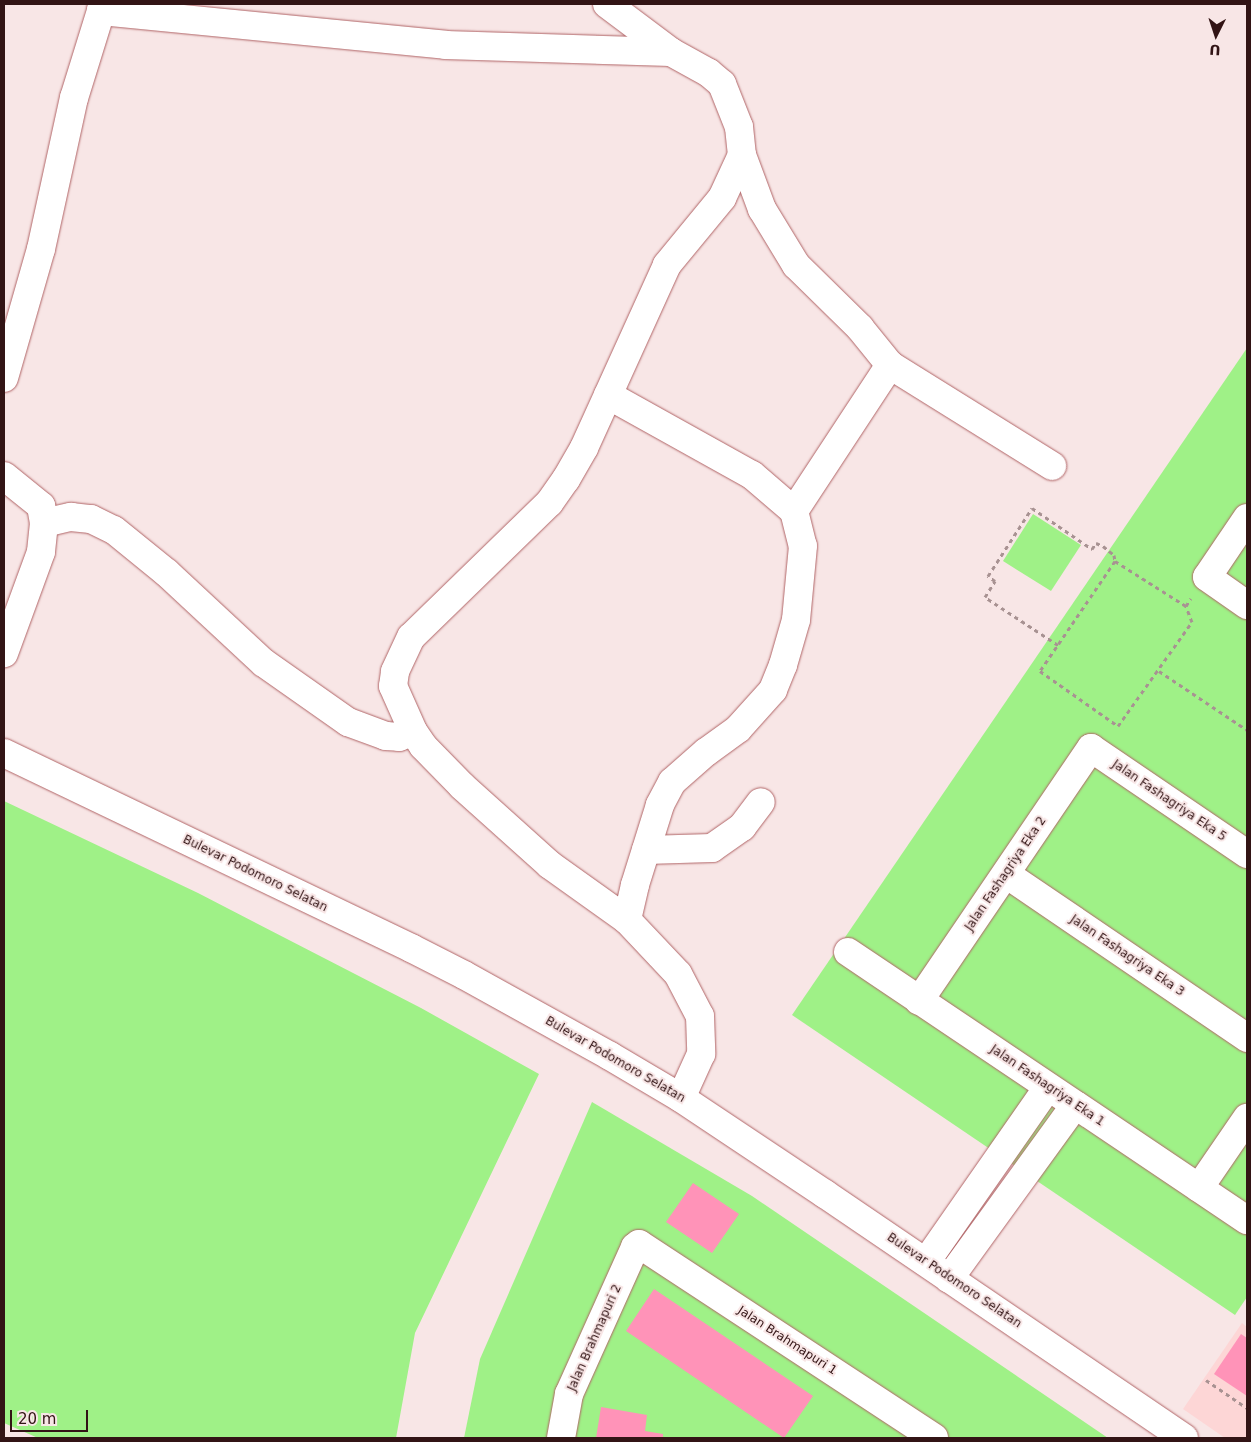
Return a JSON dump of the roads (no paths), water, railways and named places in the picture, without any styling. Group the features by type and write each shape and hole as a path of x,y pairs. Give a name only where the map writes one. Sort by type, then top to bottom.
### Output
{"street":[{"path":"607,4 671,52 709,73 722,84 739,127 742,154 762,210 796,264 860,328 890,365 1052,466"},
{"path":"4,378 42,248 74,98 101,8 444,45 671,52"},
{"path":"681,1098 701,1054 700,1016 678,974 627,920 543,858 462,786 423,746 413,731 393,686 395,672 411,637 549,502 584,448 667,265 722,198 742,154"},
{"path":"794,511 890,365"},
{"path":"608,395 752,475 794,511 803,546 796,620 783,665 773,690 738,729 706,752 672,782 660,805 635,885 627,920"},
{"path":"4,476 41,506 44,522 41,552 4,653"},
{"path":"44,522 72,517 91,519 114,530 167,573 264,663 348,722 386,736 399,737 413,731"},
{"path":"1247,518 1208,577 1247,604"},
{"name":"Jalan Fashagriya Eka 5","path":"1092,748 1247,854"},
{"name":"Jalan Fashagriya Eka 2","path":"919,1000 1092,748"},
{"name":"Bulevar Podomoro Selatan","path":"4,753 464,975 610,1056 681,1098 1184,1438"},
{"path":"646,850 712,848 742,827 761,802"},
{"name":"Jalan Fashagriya Eka 3","path":"1006,874 1247,1038"},
{"name":"Jalan Fashagriya Eka 1","path":"848,952 1247,1220"},
{"path":"926,1262 1048,1087"},
{"path":"949,1280 1075,1105"},
{"path":"1199,1188 1247,1118"},
{"name":"Jalan Brahmapuri 2","path":"561,1438 570,1394 635,1247 641,1244"},
{"name":"Jalan Brahmapuri 1","path":"641,1244 934,1438"}]}
